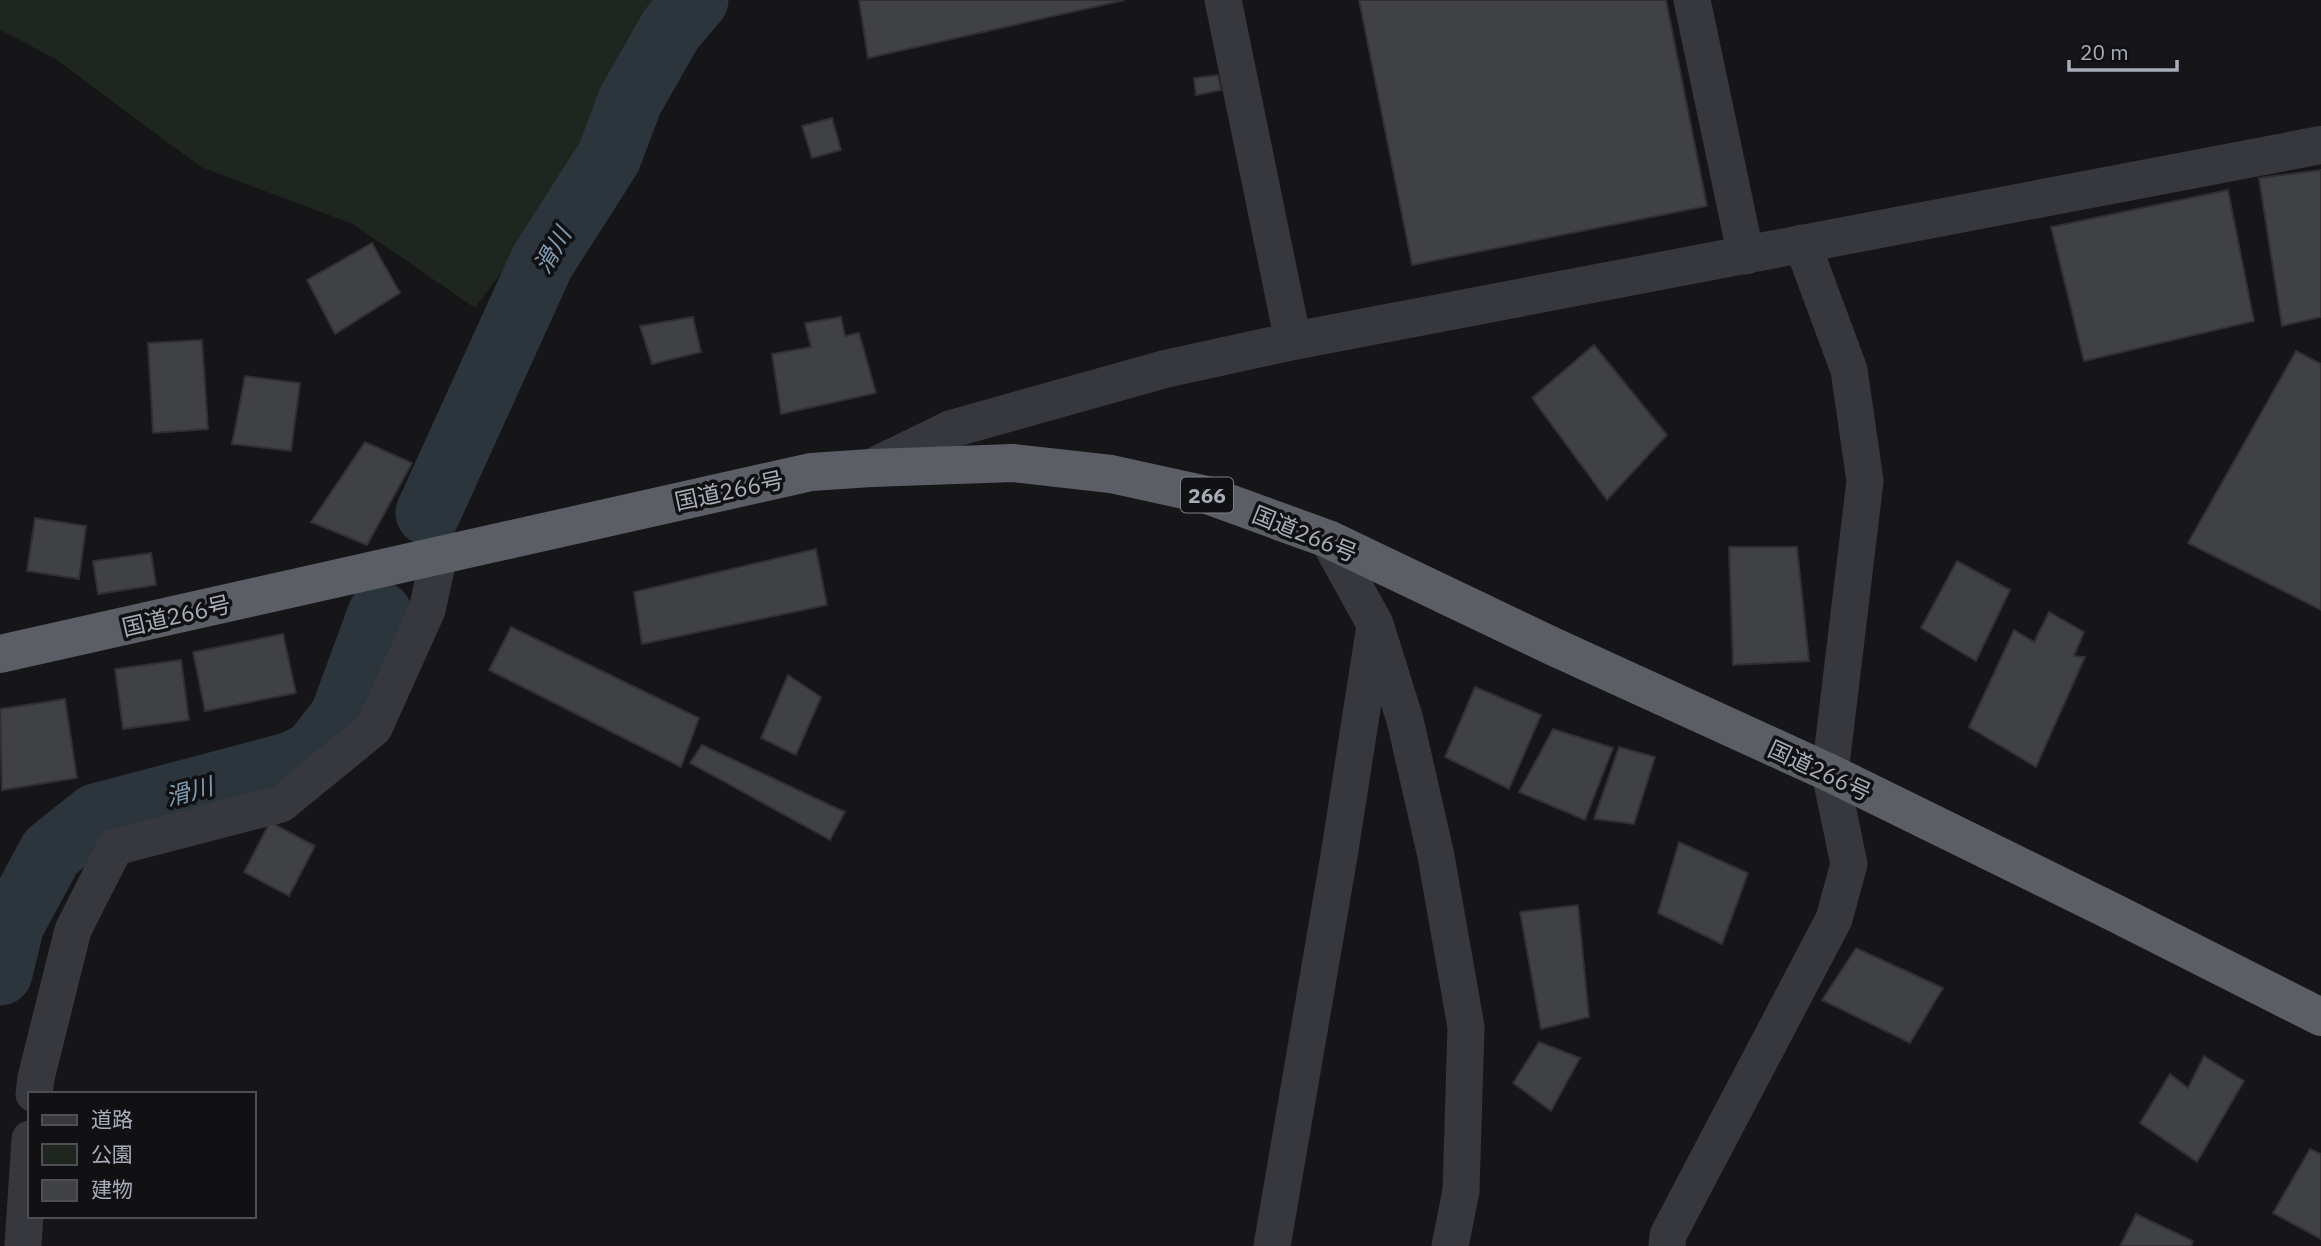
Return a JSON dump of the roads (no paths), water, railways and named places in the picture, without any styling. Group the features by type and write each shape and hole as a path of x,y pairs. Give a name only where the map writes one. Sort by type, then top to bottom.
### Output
{"highway":[{"name":"国道266号","path":"0,654 811,472 1013,463 1111,474 1207,495 1328,539 1552,646 1830,773 2321,1017"}],"street":[{"path":"1223,0 1293,341"},
{"path":"1692,0 1746,256"},
{"path":"871,468 950,429 1165,369 1293,341 2321,145"},
{"path":"1667,1246 1668,1235 1834,919 1849,864 1830,773 1865,481 1849,370 1802,243"},
{"path":"1328,539 1375,624 1405,720 1436,856 1466,1027 1461,1191 1450,1246"},
{"path":"34,1092 73,930 115,847 281,804 374,728 427,610 439,555"},
{"path":"1272,1246 1339,856 1375,624"},
{"path":"23,1246 28,1170"}],"waterway":[{"name":"滑川","path":"428,513 542,262 609,157 630,101 671,29 696,0"},
{"name":"滑川","path":"0,973 12,924 51,852 96,816 292,764 314,753 342,717 380,614"}]}
